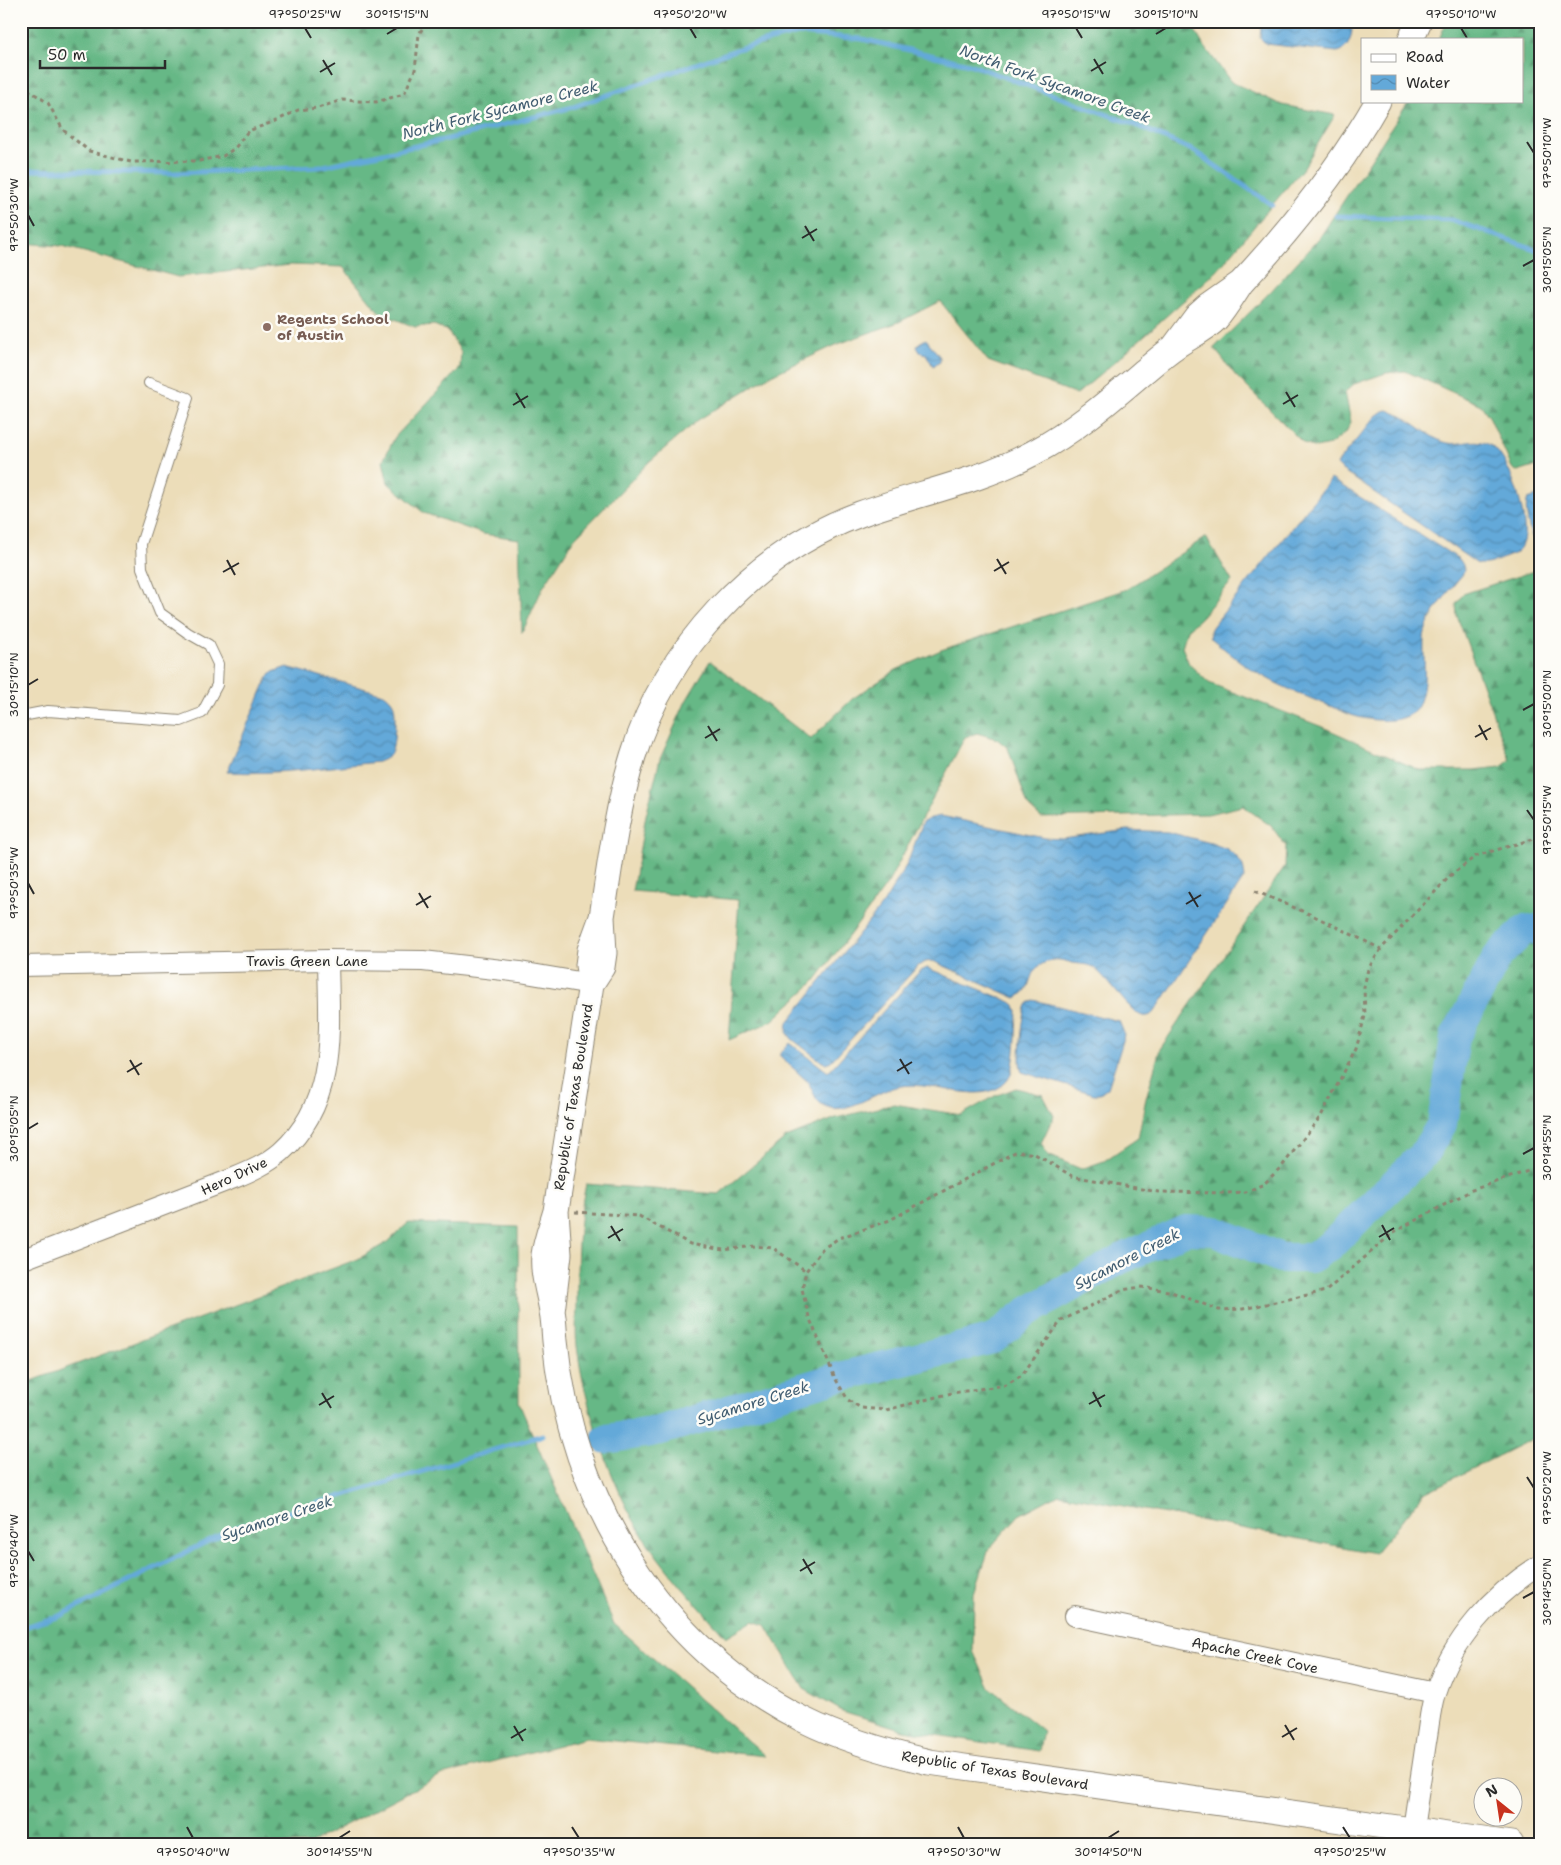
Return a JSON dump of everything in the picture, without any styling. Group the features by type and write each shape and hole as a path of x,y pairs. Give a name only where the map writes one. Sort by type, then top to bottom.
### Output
{"street":[{"path":"1411,38 1419,21"},
{"name":"Republic of Texas Boulevard","path":"1377,102 1362,130 1315,197 1274,247 1241,283 1217,318 1207,327 1174,347 1084,421 1034,453 983,476 867,512 833,526 784,554 741,588 720,608 682,655 663,685 643,725 633,754 620,806 602,918 604,953 602,967 591,984 552,1312 560,1382 575,1442 594,1492 627,1557 664,1608 697,1644 738,1679 778,1706 835,1734 862,1744 929,1762 1511,1844"},
{"name":"Travis Green Lane","path":"21,966 328,960 424,961 465,965 591,984"},
{"name":"Hero Drive","path":"21,1260 234,1178 258,1167 280,1153 311,1115 324,1079 328,1040 328,960"},
{"path":"1413,1830 1435,1693 1447,1664 1460,1641 1492,1602 1510,1586 1540,1565"},
{"name":"Apache Creek Cove","path":"1075,1616 1435,1693"}],"lane":[{"path":"21,719 27,714 48,711 180,721 202,714 217,685 218,664 208,645 160,613 142,568 141,544 188,398 149,383"}],"path":[{"path":"21,84 48,103 63,130 89,151 131,162 199,161 223,156 235,148 248,131 276,122 298,110 318,108 342,100 376,102 404,94 415,70 419,34 427,21"},
{"path":"1540,837 1476,856 1451,875 1381,949 1368,969 1364,987 1365,1016 1356,1049 1321,1116 1283,1165 1264,1184 1246,1192 1158,1192 1072,1176 1036,1154 1017,1151 890,1220 839,1238 822,1249 806,1270 802,1289 809,1317 834,1378 848,1400 861,1408 886,1410 952,1392 1006,1385 1022,1375 1060,1321 1122,1290 1141,1287 1169,1291 1219,1310 1243,1309 1326,1291 1394,1232 1472,1190 1540,1167"},
{"path":"1255,892 1314,916 1381,949"},
{"path":"565,1211 639,1216 690,1244 723,1250 755,1246 773,1248 806,1270"}],"green space":[{"path":"21,21 1189,21 1202,43 1231,82 1282,105 1335,115 1304,167 1217,271 1077,394 988,361 940,301 899,322 838,344 769,376 698,420 650,461 574,539 542,589 522,633 519,539 483,534 424,513 388,483 383,461 395,437 460,368 461,352 448,331 434,325 415,327 380,313 343,267 291,265 178,277 62,246 21,243"},
{"path":"1447,21 1540,21 1540,465 1518,472 1512,468 1490,418 1481,405 1405,371 1386,373 1354,384 1345,392 1351,422 1346,432 1330,445 1316,448 1304,444 1236,376 1214,348 1272,290 1320,237 1408,102 1524,102 1524,38 1439,38"},
{"path":"1206,537 1232,581 1201,617 1187,630 1182,647 1189,664 1209,683 1325,728 1419,770 1474,770 1501,767 1510,760 1457,616 1456,604 1463,594 1540,569 1540,1435 1424,1493 1375,1553 1059,1494 1019,1515 989,1549 974,1594 973,1651 990,1688 1043,1731 1039,1751 904,1730 842,1711 804,1689 766,1625 753,1621 726,1637 668,1571 638,1528 617,1487 599,1440 580,1368 576,1329 578,1242 586,1184 719,1194 786,1138 836,1118 894,1104 961,1115 995,1096 1016,1088 1043,1095 1054,1116 1041,1143 1048,1155 1081,1169 1104,1161 1138,1138 1146,1098 1160,1049 1285,866 1286,846 1271,826 1243,806 1208,814 1041,818 1028,806 1008,748 997,739 977,733 965,737 888,883 814,982 772,1021 729,1040 739,900 632,891 646,815 660,759 686,701 710,661 811,739 852,699 896,670 941,650 1127,589"},
{"path":"408,1223 518,1227 519,1403 614,1624 765,1756 586,1738 441,1775 309,1844 21,1844 21,1385 358,1259 388,1242"}],"water":[{"path":"1263,21 1346,21 1352,30 1351,38 1343,50 1337,52 1266,44 1260,38"},
{"path":"926,339 940,357 940,362 933,366 926,354 920,352 917,347 919,343"},
{"path":"1388,410 1444,442 1476,441 1488,444 1495,449 1501,456 1513,480 1522,509 1524,535 1522,544 1516,552 1492,563 1476,563 1337,465 1376,416"},
{"path":"1331,479 1459,559 1463,566 1463,574 1433,614 1425,632 1424,681 1418,706 1413,712 1399,719 1382,720 1354,716 1296,692 1249,668 1211,638 1210,631 1212,627"},
{"path":"1540,495 1540,544 1538,545 1532,537 1526,509 1528,499"},
{"path":"287,667 387,696 395,710 395,729 390,755 378,762 321,768 246,773 227,772 267,679 273,672"},
{"path":"941,816 1045,838 1063,839 1127,830 1168,832 1227,849 1236,856 1243,866 1245,877 1154,1013 1150,1015 1138,1014 1099,973 1087,965 1058,960 1043,964 1033,973 1027,989 1016,998 933,961 925,962 918,966 831,1061 826,1063 821,1061 792,1039 787,1032 788,1022 883,904 907,864 923,822"},
{"path":"927,968 1015,1005 1017,1011 1016,1038 1010,1077 995,1090 982,1093 906,1085 892,1088 861,1102 838,1109 821,1104 807,1081 779,1055 790,1043 828,1072 919,972"},
{"path":"1033,1000 1119,1021 1124,1033 1123,1041 1108,1088 1100,1094 1094,1094 1022,1072 1020,1049 1024,1018 1027,1005"}],"waterway":[{"name":"North Fork Sycamore Creek","path":"21,170 174,173 319,167 448,139 573,107 741,48 798,33 862,39 969,64 1133,124 1194,151 1272,205"},
{"name":"North Fork Sycamore Creek","path":"1336,216 1452,220 1540,251"},
{"name":"Sycamore Creek","path":"606,1439 658,1431 835,1378 993,1339 1027,1312 1121,1259 1186,1230 1215,1231 1281,1258 1311,1258 1330,1246 1423,1155 1442,1124 1455,1037 1498,956 1524,930 1540,929"},
{"name":"Sycamore Creek","path":"21,1628 60,1616 232,1529 543,1435"}],"place":[{"name":"Regents School of Austin","path":"267,327"}]}
